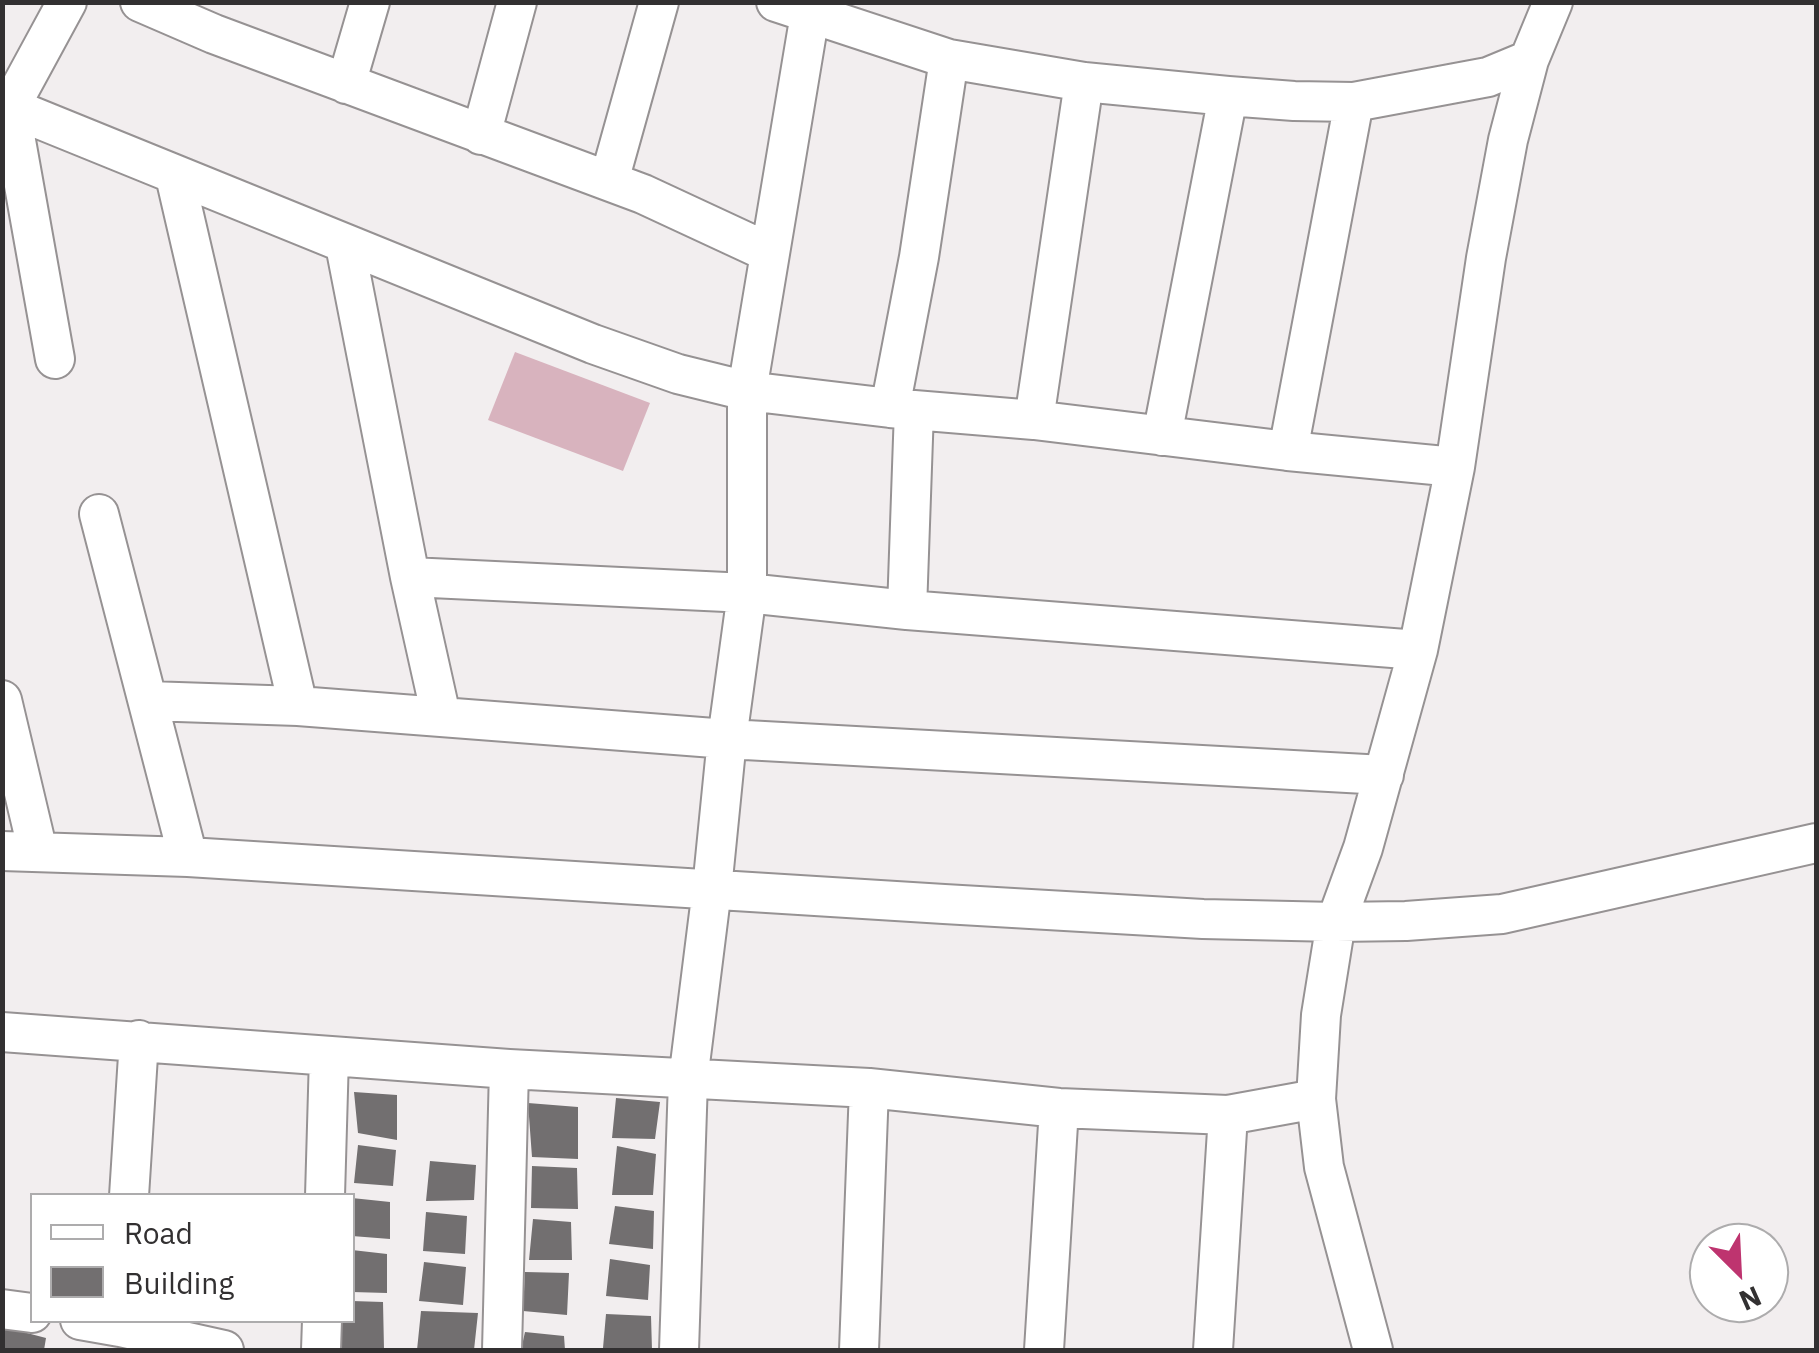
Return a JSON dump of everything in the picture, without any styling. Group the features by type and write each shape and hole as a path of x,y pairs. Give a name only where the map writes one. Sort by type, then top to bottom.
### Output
{"street":[{"path":"55,359 6,106 67,2"},
{"path":"140,2 220,18 346,84 643,194 770,253"},
{"path":"346,84 370,2"},
{"path":"481,135 517,2"},
{"path":"609,181 659,2"},
{"path":"1373,1350 1324,1166 1316,1098 1321,1014 1336,922 1362,848 1418,650 1455,467 1508,140 1529,60 1553,2"},
{"path":"678,1350 688,1080 748,592 746,392 770,253 793,8 950,59 1084,82 1228,96 1354,102 1488,77 1529,60"},
{"path":"907,610 902,409 919,257 950,59"},
{"path":"1034,420 1084,82"},
{"path":"1162,436 1228,96"},
{"path":"1288,451 1354,102"},
{"path":"6,106 610,350 746,392 1455,467"},
{"path":"175,176 298,706"},
{"path":"345,245 410,577 442,716"},
{"path":"99,514 188,857"},
{"path":"410,577 748,592 907,610 1418,650"},
{"path":"2,700 20,852 188,857 1203,918 1336,922 1502,914 1816,842"},
{"path":"148,701 298,706 727,739 1384,775"},
{"path":"2,1032 509,1069 869,1088 1059,1108 1228,1115 1316,1098"},
{"path":"129,1193 139,1040"},
{"path":"326,1193 329,1056"},
{"path":"502,1350 509,1069"},
{"path":"859,1350 869,1088"},
{"path":"1044,1350 1059,1108"},
{"path":"1214,1350 1228,1115"},
{"path":"2,1309 30,1314"},
{"path":"321,1350 322,1323"},
{"path":"120,1324 224,1350"}],"shaded area":[{"path":"515,352 650,403 623,471 488,420"}],"building":[{"path":"354,1092 397,1095 397,1140 358,1133"},
{"path":"616,1098 660,1102 655,1139 612,1138"},
{"path":"528,1103 578,1107 578,1159 532,1157"},
{"path":"358,1145 396,1150 393,1186 354,1183"},
{"path":"617,1146 656,1154 653,1195 612,1195"},
{"path":"430,1161 476,1165 474,1200 426,1201"},
{"path":"532,1166 577,1168 578,1209 531,1208"},
{"path":"355,1198 390,1202 390,1239 355,1236"},
{"path":"615,1206 654,1211 653,1249 609,1244"},
{"path":"426,1212 467,1216 465,1254 423,1251"},
{"path":"533,1219 571,1222 572,1260 529,1260"},
{"path":"355,1250 387,1254 387,1293 355,1292"},
{"path":"610,1259 650,1265 648,1300 606,1296"},
{"path":"424,1262 466,1267 463,1305 419,1301"},
{"path":"525,1272 569,1273 567,1315 523,1311"},
{"path":"355,1301 383,1302 384,1349 337,1348 338,1323 355,1323"},
{"path":"421,1311 478,1313 474,1350 417,1350"},
{"path":"606,1314 651,1316 652,1350 603,1348"},
{"path":"4,1327 46,1338 44,1350 2,1350"},
{"path":"525,1332 564,1336 565,1350 521,1350"}]}
